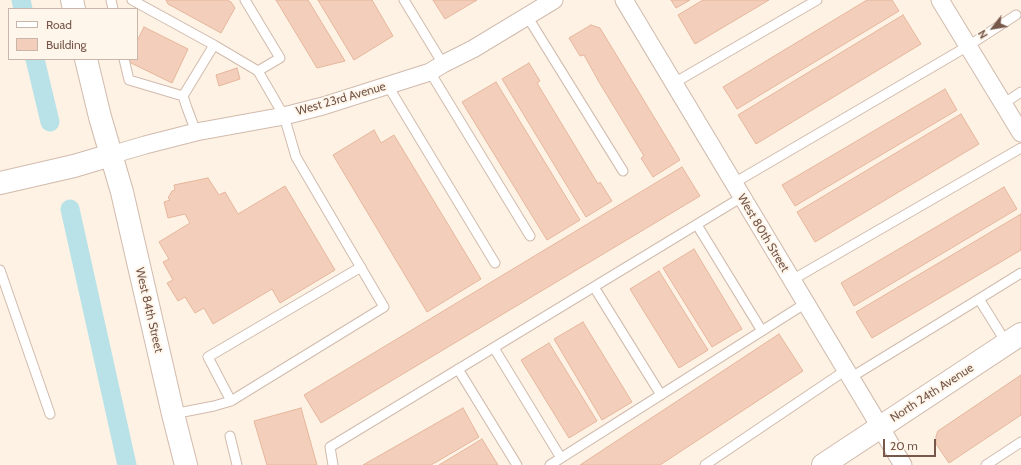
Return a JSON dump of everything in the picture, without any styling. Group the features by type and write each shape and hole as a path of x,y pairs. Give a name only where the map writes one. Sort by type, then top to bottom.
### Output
{"street":[{"name":"West 23rd Avenue","path":"111,155 196,132 284,116 323,106 388,86 437,68 473,49 554,0"},
{"name":"West 80th Street","path":"624,0 903,465"},
{"path":"945,2 968,46 1021,134"},
{"name":"West 84th Street","path":"86,60 100,116 122,192 186,465"},
{"path":"0,183 62,169 111,155"},
{"name":"North 24th Avenue","path":"823,465 1014,339"}],"lane":[{"path":"132,0 258,71 284,116 296,157 384,307 231,401 173,414"},
{"path":"245,0 280,58 258,71"},
{"path":"404,0 437,68 530,236"},
{"path":"674,83 817,0"},
{"path":"333,465 330,447 697,225 738,190 1016,15"},
{"path":"527,16 623,171"},
{"path":"196,132 186,108 183,96 214,45"},
{"path":"124,60 129,80 183,96"},
{"path":"388,86 495,263"},
{"path":"1003,104 1021,92"},
{"path":"792,280 1021,148"},
{"path":"697,225 762,331"},
{"path":"231,401 208,357 361,267"},
{"path":"0,270 50,414"},
{"path":"705,465 848,374 979,299 1021,273"},
{"path":"594,287 661,395"},
{"path":"979,299 1014,339"},
{"path":"550,465 806,303"},
{"path":"494,348 561,458"},
{"path":"458,369 517,465"},
{"path":"230,436 237,465"},
{"path":"986,465 1021,442"}],"building":[{"path":"166,0 227,0 231,2 235,8 221,33 168,4"},
{"path":"276,0 308,0 345,61 317,68"},
{"path":"318,0 372,0 393,36 354,60"},
{"path":"433,0 477,0 445,19"},
{"path":"671,0 690,0 676,8"},
{"path":"703,0 769,0 695,44 678,15"},
{"path":"867,0 892,0 899,11 737,109 723,87"},
{"path":"903,15 921,44 756,144 738,115"},
{"path":"591,25 600,28 680,160 653,177 641,158 644,156 584,55 580,56 569,38"},
{"path":"144,27 188,49 172,83 127,61 138,60 138,39"},
{"path":"529,63 540,81 537,83 598,184 600,182 612,201 586,217 502,79"},
{"path":"237,68 240,79 219,86 216,75"},
{"path":"496,82 580,220 547,240 462,102"},
{"path":"945,89 957,110 795,206 782,185"},
{"path":"961,114 979,144 815,242 797,212"},
{"path":"374,130 381,143 394,135 481,279 427,312 333,155"},
{"path":"682,167 700,196 321,423 304,395"},
{"path":"208,178 219,195 225,192 238,214 285,186 335,270 280,303 272,289 213,324 204,308 195,313 185,297 178,301 167,283 173,280 163,262 169,259 159,242 190,223 185,214 168,218 164,202 170,200 168,198 172,191 175,190 174,185"},
{"path":"1004,187 1017,209 854,306 841,283"},
{"path":"1021,214 1021,250 872,338 856,312"},
{"path":"694,249 742,329 712,347 663,268"},
{"path":"659,271 708,350 679,368 630,289"},
{"path":"583,322 632,402 602,420 554,339"},
{"path":"779,334 803,371 660,465 580,465"},
{"path":"549,343 597,421 569,438 521,360"},
{"path":"1021,375 1021,415 949,463 936,444 936,436 938,431"},
{"path":"301,408 317,465 267,465 254,421"},
{"path":"463,408 479,437 431,465 363,465"},
{"path":"482,439 498,465 439,465"}],"waterway":[{"path":"21,0 23,8"},
{"path":"35,60 50,122"},
{"path":"70,209 127,465"}]}
